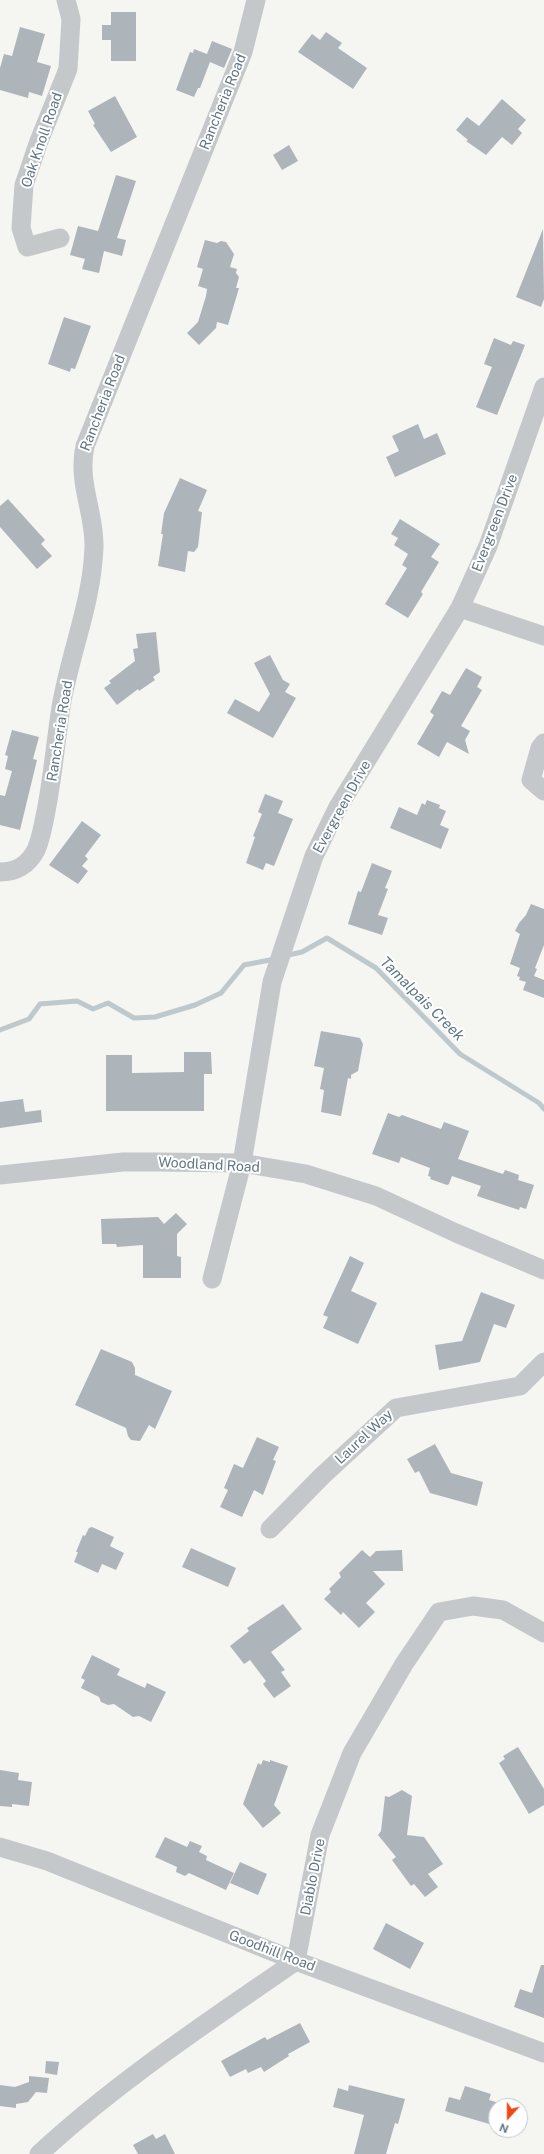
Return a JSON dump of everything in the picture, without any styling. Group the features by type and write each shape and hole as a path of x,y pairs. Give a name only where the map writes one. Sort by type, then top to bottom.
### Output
{"street":[{"name":"Oak Knoll Road","path":"60,238 27,247 21,228 24,185 38,141 68,69 71,19 66,0"},
{"name":"Rancheria Road","path":"0,872 19,869 28,862 42,833 51,784 62,706 91,585 94,545 84,481 82,458 85,446 243,52 256,0"},
{"name":"Evergreen Drive","path":"212,1279 242,1163 272,982 314,856 338,807 460,608 488,546 544,387"},
{"path":"460,608 544,636"},
{"path":"544,743 540,748 531,780 544,791"},
{"name":"Woodland Road","path":"0,1174 123,1162 242,1163 306,1174 376,1196 456,1233 544,1270"},
{"name":"Laurel Way","path":"270,1529 322,1476 396,1408 520,1386 544,1362"},
{"name":"Diablo Drive","path":"296,1961 320,1835 352,1753 404,1664 439,1612 473,1606 503,1610 544,1633"},
{"name":"Goodhill Road","path":"0,1847 53,1864 296,1961 544,2053"},
{"path":"39,2154 76,2119 131,2077 296,1961"}],"building":[{"path":"111,12 136,12 136,61 111,61 111,40 102,40 102,25 111,25"},
{"path":"20,27 45,34 37,62 51,66 42,96 29,92 28,98 0,90 0,68 4,54 12,56"},
{"path":"326,32 342,43 338,48 367,68 353,89 298,52 312,34 320,40"},
{"path":"212,41 232,49 224,68 210,62 200,88 198,88 194,97 176,90 190,52 193,53 194,49 207,54"},
{"path":"115,96 137,137 111,152 93,125 95,124 88,111"},
{"path":"502,99 526,120 518,129 522,133 512,145 502,137 486,155 466,141 468,140 456,130 467,117 479,126"},
{"path":"289,145 298,161 282,170 273,155"},
{"path":"116,175 136,181 117,238 126,240 122,256 104,251 99,273 82,269 85,259 70,255 78,226 98,231"},
{"path":"543,229 544,299 541,307 516,297"},
{"path":"205,240 217,243 221,241 226,242 234,254 230,267 237,269 236,273 239,277 236,288 239,288 228,325 217,322 216,328 199,345 187,333 198,322 206,296 207,289 198,286 203,269 197,267"},
{"path":"64,317 91,326 75,369 71,368 70,372 48,364"},
{"path":"494,338 511,345 513,341 525,345 497,415 476,407 492,367 484,364"},
{"path":"418,424 424,439 437,433 446,454 395,477 386,457 399,451 392,436"},
{"path":"180,478 207,490 198,511 202,512 198,547 194,552 188,551 185,572 158,566 163,534 161,534 164,513"},
{"path":"8,499 45,540 41,544 52,556 37,569 0,527 0,506"},
{"path":"400,519 440,544 431,557 439,562 421,592 423,594 408,618 385,604 407,568 402,565 408,554 394,545 398,538 391,534"},
{"path":"156,632 160,672 153,677 155,680 139,691 138,689 117,705 104,688 111,683 109,681 135,661 133,649 138,648 136,634"},
{"path":"270,655 283,680 290,684 285,692 296,698 273,738 227,713 235,699 259,712 270,694 254,663"},
{"path":"466,668 482,677 477,687 482,690 461,726 470,731 465,740 469,754 447,742 439,757 417,744 434,715 430,712 442,691 450,695"},
{"path":"12,730 39,737 33,759 37,760 20,830 0,825 0,795 5,796 12,771 5,769 8,756 5,755"},
{"path":"265,794 283,801 278,813 293,819 274,866 266,863 263,870 246,863 255,837 253,836 262,814 258,812"},
{"path":"427,800 440,805 439,808 446,811 440,825 449,829 441,849 390,828 399,807 417,815 422,803 425,805"},
{"path":"82,821 101,835 85,856 88,859 82,866 88,871 78,884 49,865"},
{"path":"372,863 392,871 385,888 388,889 378,915 388,918 382,935 348,924 358,891 361,892"},
{"path":"531,904 544,909 544,945 535,968 537,969 534,976 544,980 544,998 523,990 526,982 519,980 520,977 517,976 520,968 510,964 520,934 515,931 519,923 526,915"},
{"path":"321,1031 360,1038 363,1044 358,1071 351,1075 351,1079 348,1078 341,1116 321,1112 324,1090 320,1089 324,1068 314,1066"},
{"path":"184,1052 211,1052 212,1074 204,1074 204,1111 106,1111 106,1055 132,1055 132,1073 184,1072"},
{"path":"23,1099 25,1112 41,1110 42,1122 0,1128 0,1102"},
{"path":"388,1113 399,1117 402,1115 441,1129 444,1122 469,1131 458,1159 503,1174 505,1170 519,1175 518,1180 534,1185 526,1209 520,1207 519,1210 477,1196 481,1186 452,1176 449,1184 447,1185 430,1179 431,1177 428,1176 430,1168 401,1157 399,1163 372,1154"},
{"path":"176,1213 187,1224 177,1234 177,1256 181,1257 181,1278 143,1278 143,1245 117,1247 116,1244 102,1244 101,1219 158,1217 164,1224"},
{"path":"350,1256 364,1263 351,1291 377,1303 358,1344 323,1328 328,1317 323,1315"},
{"path":"481,1292 515,1305 506,1328 494,1324 480,1362 439,1370 435,1345 462,1341"},
{"path":"101,1349 132,1362 135,1368 135,1375 172,1391 155,1429 149,1425 140,1441 131,1440 128,1436 126,1428 75,1405"},
{"path":"257,1437 279,1447 273,1460 276,1461 263,1495 254,1490 242,1517 220,1507 228,1490 224,1488 234,1464 243,1468"},
{"path":"435,1444 451,1473 483,1482 477,1506 430,1493 419,1471 415,1473 407,1459"},
{"path":"92,1527 114,1537 110,1546 124,1553 116,1570 102,1564 98,1573 74,1562 78,1552 76,1552 83,1535 85,1536 89,1528"},
{"path":"191,1548 236,1568 228,1587 182,1567"},
{"path":"362,1550 370,1557 376,1551 402,1550 403,1571 373,1571 385,1584 366,1603 375,1612 359,1628 343,1612 341,1615 324,1599 331,1592 329,1589 341,1577 339,1573"},
{"path":"283,1604 302,1629 271,1652 285,1670 281,1672 291,1686 274,1698 263,1684 266,1681 250,1660 244,1664 230,1646 249,1631 247,1628"},
{"path":"92,1655 120,1669 117,1675 145,1688 147,1683 166,1692 151,1722 139,1716 133,1717 114,1704 108,1705 101,1702 99,1697 81,1688 85,1680 81,1678"},
{"path":"518,1747 544,1789 544,1805 529,1814 499,1763 505,1759 503,1756"},
{"path":"263,1760 270,1762 270,1760 288,1766 274,1805 281,1813 263,1828 243,1804 258,1763 261,1765"},
{"path":"0,1770 19,1773 18,1780 32,1782 29,1806 12,1804 12,1807 0,1806"},
{"path":"402,1790 412,1796 407,1835 424,1837 443,1864 428,1874 438,1887 425,1897 414,1884 411,1886 392,1860 396,1857 378,1835 381,1831 385,1796 389,1797"},
{"path":"165,1837 187,1847 190,1841 202,1846 199,1852 207,1856 206,1860 234,1873 226,1890 189,1873 185,1876 176,1872 177,1867 155,1857"},
{"path":"240,1862 267,1874 258,1895 230,1883"},
{"path":"386,1923 424,1943 410,1969 373,1949"},
{"path":"541,1965 544,1965 544,2018 514,2007 520,1989 532,1993"},
{"path":"300,2023 310,2042 288,2054 289,2056 264,2072 261,2067 248,2073 246,2069 230,2077 221,2061 265,2037 267,2040"},
{"path":"46,2061 59,2062 57,2075 45,2073"},
{"path":"29,2076 49,2078 47,2093 36,2092 28,2102 16,2104 16,2108 0,2106 0,2085 15,2087 29,2082"},
{"path":"349,2085 405,2099 398,2124 395,2123 386,2154 354,2154 364,2115 333,2107 338,2088 348,2091"},
{"path":"465,2086 491,2094 490,2098 488,2098 488,2124 445,2111 449,2097 460,2100"},
{"path":"153,2134 156,2139 165,2134 175,2154 138,2154 133,2145"}],"waterway":[{"name":"Tamalpais Creek","path":"284,956 302,952 327,938 376,968 460,1054 539,1103 544,1109"},
{"name":"Tamalpais Creek","path":"0,1030 29,1019 40,1004 77,1001 93,1009 108,1003 134,1018 155,1017 195,1005 221,993 244,965 275,959"}]}
